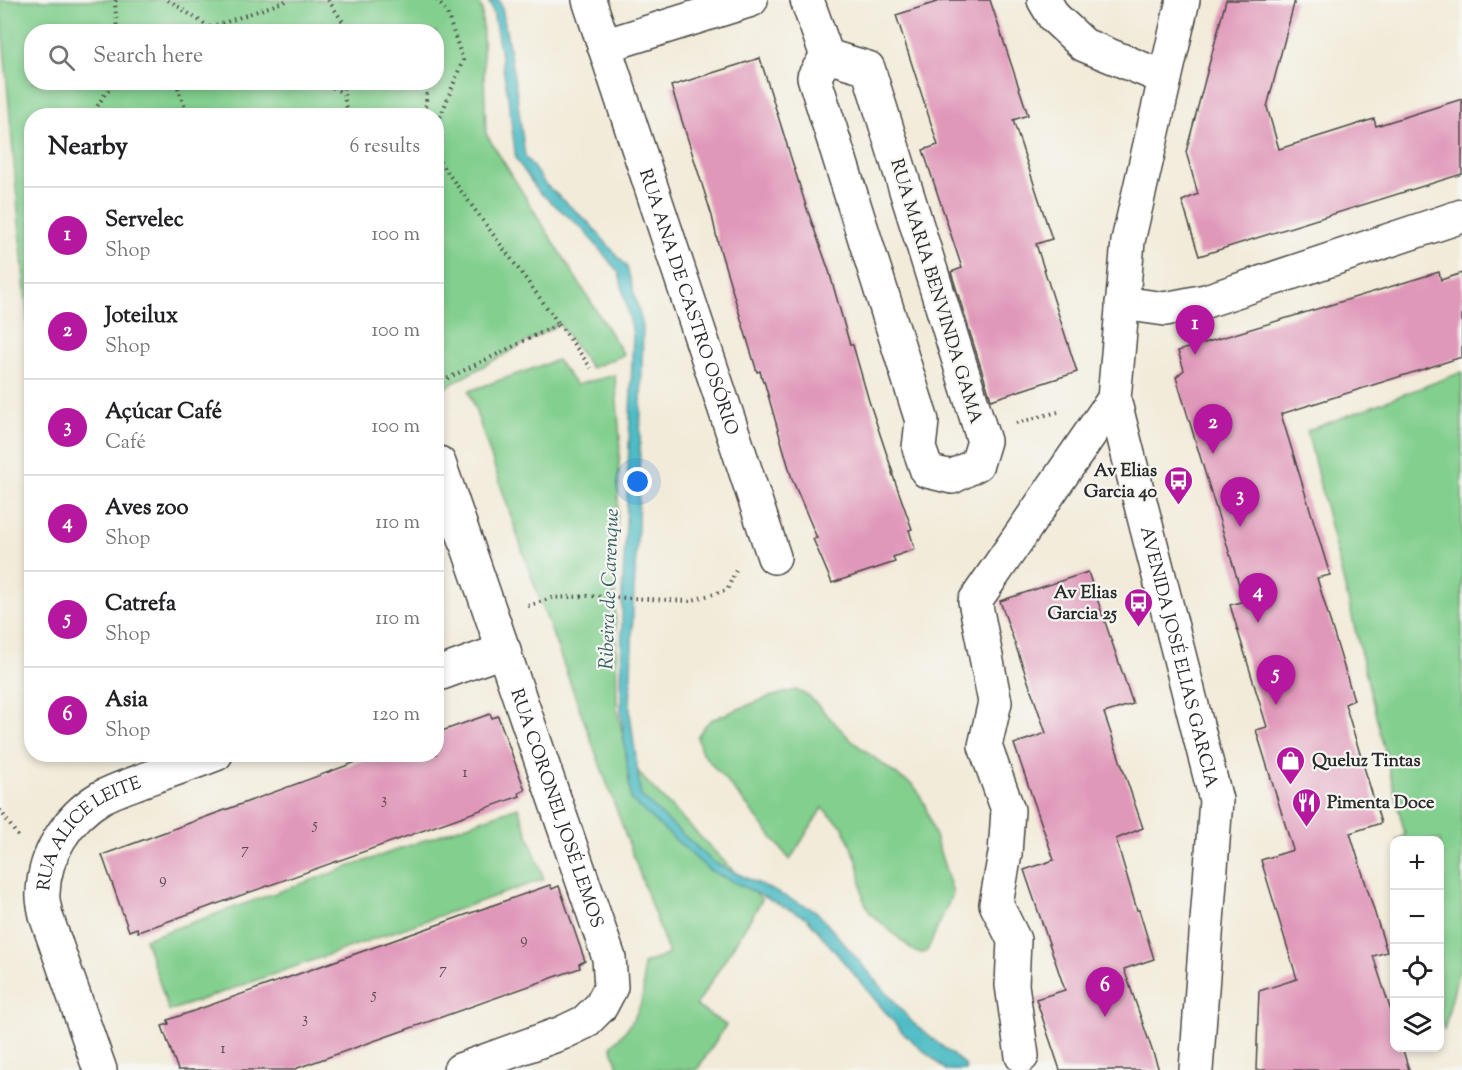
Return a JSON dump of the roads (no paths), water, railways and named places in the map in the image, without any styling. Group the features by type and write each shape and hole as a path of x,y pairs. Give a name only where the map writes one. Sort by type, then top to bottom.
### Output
{"street":[{"name":"RUA ANA DE CASTRO OSÓRIO","path":"589,0 774,557"},
{"path":"604,46 751,0"},
{"path":"807,0 827,56"},
{"path":"1044,0 1054,17 1084,45 1165,78"},
{"name":"AVENIDA JOSÉ ELIAS GARCIA","path":"1183,0 1128,241 1114,399 1216,800 1196,1070"},
{"name":"RUA MARIA BENVINDA GAMA","path":"827,56 868,68 984,441 977,464 952,477 927,471 919,448 922,421 814,77 827,56"},
{"path":"1122,303 1165,309 1206,301 1462,216"},
{"path":"1022,1056 1011,985 1014,940 996,904 1005,854 1008,810 985,746 995,702 975,601 1114,399"},
{"name":"RUA CORONEL JOSÉ LEMOS","path":"444,477 609,958 611,987 601,1006 585,1022 562,1033 460,1070"},
{"path":"444,672 504,650"},
{"name":"RUA ALICE LEITE","path":"100,1070 46,916 42,896 45,875 53,851 63,832 78,814 100,798 174,762"}],"water":[{"path":"488,0 499,0 502,7 525,156 545,184 589,223 627,267 643,326 630,713 641,796 713,862 816,911 912,1022 965,1065 966,1070 946,1070 902,1032 807,918 709,870 631,800 621,712 622,592 633,334 619,273 583,229 538,191 516,159 507,90 493,11"}],"place":[{"name":"Servelec","path":"1195,355"},
{"name":"Joteilux","path":"1213,454"},
{"name":"Av Elias Garcia 40","path":"1178,506"},
{"name":"Açúcar Café","path":"1240,527"},
{"name":"Aves zoo","path":"1258,623"},
{"name":"Av Elias Garcia 25","path":"1138,628"},
{"name":"Catrefa","path":"1276,705"},
{"name":"Queluz Tintas","path":"1291,786"},
{"name":"Pimenta Doce","path":"1306,828"},
{"name":"Asia","path":"1105,1017"}],"water label":[{"name":"Ribeira de Carenque","path":"608,589"}]}
